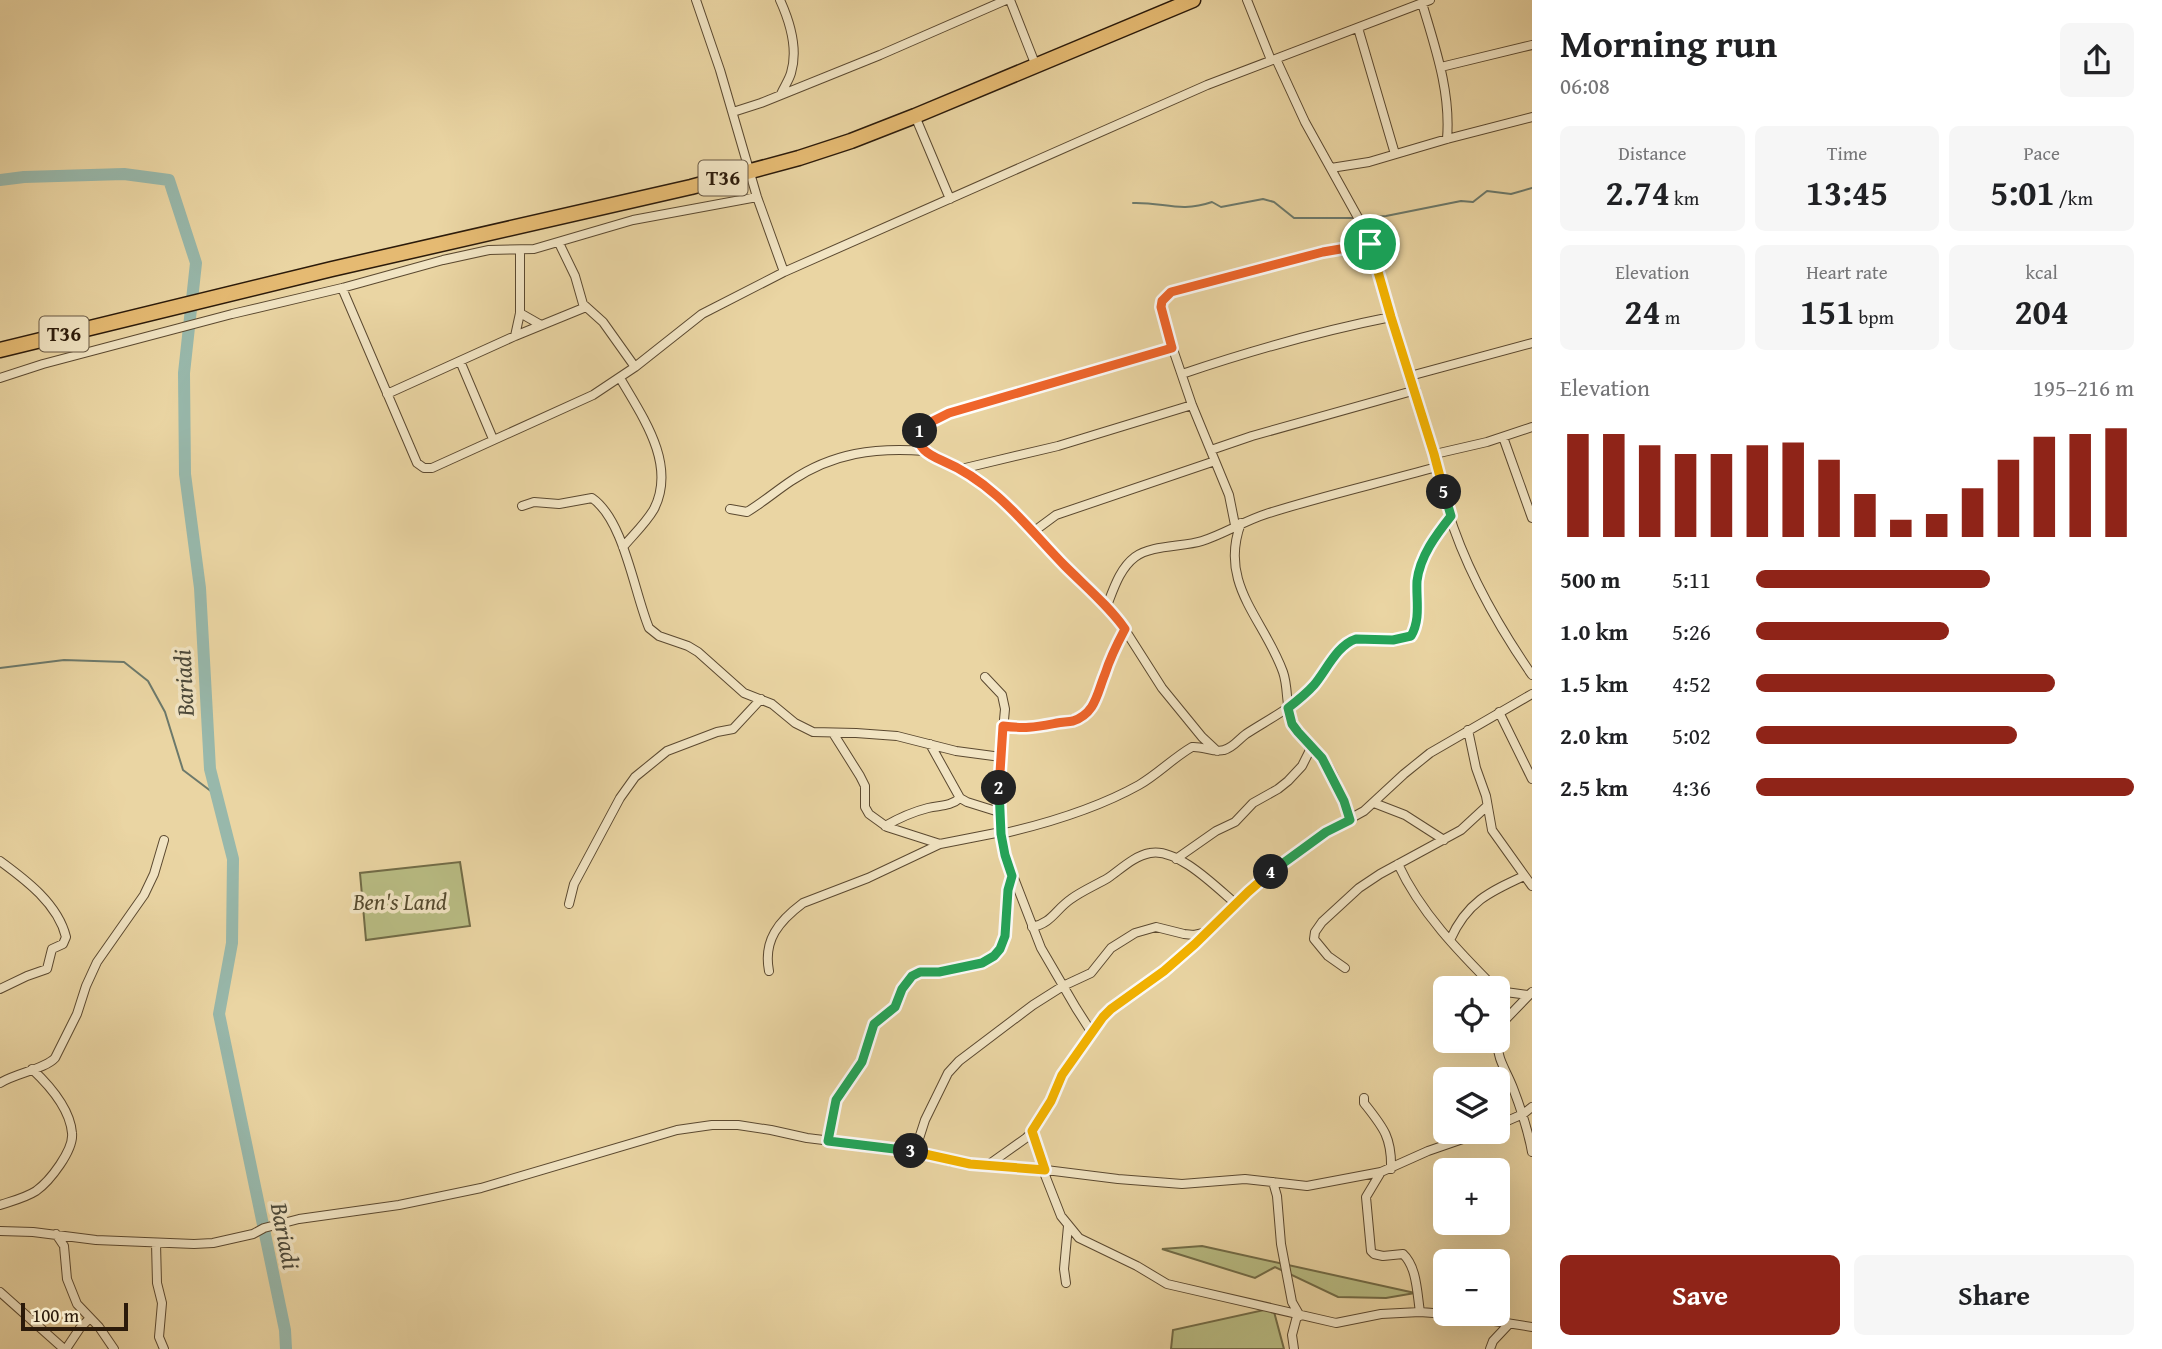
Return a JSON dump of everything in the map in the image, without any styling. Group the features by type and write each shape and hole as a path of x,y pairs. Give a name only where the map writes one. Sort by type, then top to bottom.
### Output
{"highway":[{"name":"T36","path":"0,350 461,238 691,187 825,150 915,116 1193,0"}],"street":[{"path":"696,0 733,112 757,197 784,272"},
{"path":"780,0 789,19 793,57 791,73 781,94"},
{"path":"733,112 880,55 1008,0 1036,66"},
{"path":"1247,0 1273,60 1366,232 1416,390 1458,541 1513,648 1532,675"},
{"path":"342,288 417,463 424,468 432,468 593,395 635,367 702,314 784,272 1190,93 1426,1 1448,111 1447,139"},
{"path":"1357,28 1395,154"},
{"path":"1441,67 1532,45"},
{"path":"915,116 950,199"},
{"path":"1331,168 1369,162 1532,117"},
{"path":"0,378 232,314 489,250 520,250 559,243 633,220 757,197"},
{"path":"559,243 568,260 582,302 603,322 635,367"},
{"path":"1350,820 1329,769 1292,724 1284,675 1242,594 1236,576 1234,547 1238,524 1192,405 1161,307 1162,301 1171,292 1323,252 1370,244"},
{"path":"515,336 520,313 520,250"},
{"path":"387,394 586,307"},
{"path":"520,313 541,325"},
{"path":"1182,374 1311,335 1391,317"},
{"path":"1410,376 1532,343"},
{"path":"1172,348 949,413 919,431 919,444 925,451 961,469 995,493 1033,532 1125,629 1162,688 1217,751"},
{"path":"460,361 493,439"},
{"path":"620,378 651,433 663,478 652,512 623,547"},
{"path":"1211,450 1416,390"},
{"path":"961,469 1058,446 1192,405"},
{"path":"1434,454 1532,427"},
{"path":"1503,437 1532,518"},
{"path":"730,509 747,512 811,469 848,456 880,449 925,451"},
{"path":"1033,532 1056,515 1215,461"},
{"path":"1106,608 1115,583 1135,557 1149,551 1199,541 1238,524 1303,502 1436,467"},
{"path":"522,506 534,502 559,504 592,498 607,512 623,547 649,628 659,636 698,652 739,690 772,704 802,727 813,732 897,736 956,751 1001,757"},
{"path":"769,971 767,959 770,941 794,910 803,904 940,844 1001,833 1062,818 1103,804 1142,784 1192,747 1217,751 1229,748 1288,708 1311,688 1351,640 1393,640 1411,636 1417,626 1420,567 1437,534 1451,516"},
{"path":"1003,726 1027,729 1069,722 1085,714 1098,696 1110,659 1125,629"},
{"path":"985,677 1002,695 1005,709 999,812 1005,855 1041,948 1092,1033"},
{"path":"988,1165 1032,1131 1051,1101 1062,1075 1111,1009 1164,971 1275,870 1326,832 1350,820 1374,803 1419,761 1532,694"},
{"path":"569,904 575,884 621,798 635,778 667,751 717,732 733,729 761,699"},
{"path":"1499,712 1532,779"},
{"path":"1468,730 1492,830 1532,886"},
{"path":"832,733 865,786 865,807 869,814 898,832 940,844"},
{"path":"930,744 960,798 999,812"},
{"path":"1176,859 1216,831 1235,822 1253,803 1288,782 1302,766 1312,747"},
{"path":"885,826 906,814 947,805 960,798"},
{"path":"1374,803 1405,815 1444,840"},
{"path":"1345,968 1319,946 1314,939 1315,932 1359,888 1461,830 1487,806"},
{"path":"0,1083 49,1064 60,1049 97,962 144,894 154,874 164,841"},
{"path":"1032,927 1048,921 1070,900 1101,883 1136,858 1157,852 1176,859 1201,874 1236,904"},
{"path":"0,861 25,880 55,912 66,937 63,944 52,950 47,969 0,989"},
{"path":"1398,864 1409,887 1450,940 1484,976"},
{"path":"828,1141 836,1100 862,1062 874,1024 895,1007 907,981 920,972 939,972 982,963 1000,949 1005,936 1008,890 1012,876"},
{"path":"1450,940 1468,910 1503,885 1524,876"},
{"path":"915,1151 925,1120 948,1073 959,1061 1033,1004 1091,973 1111,948 1144,929 1156,928 1194,935 1208,932"},
{"path":"1510,992 1530,994"},
{"path":"1510,1014 1530,994"},
{"path":"1498,1053 1523,1114 1532,1152"},
{"path":"0,1205 36,1191 54,1172 70,1146 72,1133 66,1115 52,1091 32,1069"},
{"path":"1363,1098 1389,1140 1392,1150 1391,1169"},
{"path":"1510,1120 1532,1107"},
{"path":"0,1231 56,1234 96,1240 212,1243 299,1220 455,1194 677,1130 712,1125 738,1125 828,1141 915,1151 949,1161 1172,1184 1245,1179 1307,1186 1381,1172 1448,1144"},
{"path":"1032,1131 1052,1197 1068,1226 1079,1238 1167,1284 1298,1316 1344,1323 1369,1315 1433,1313"},
{"path":"1381,1172 1366,1197 1371,1251 1378,1256 1406,1256 1414,1277 1420,1312"},
{"path":"1273,1182 1277,1196 1281,1244 1292,1302 1298,1316 1292,1335 1294,1349"},
{"path":"1066,1283 1064,1269 1068,1226"},
{"path":"56,1234 66,1254 65,1270 76,1304 114,1349"},
{"path":"156,1243 156,1272 162,1303 159,1337 164,1349"},
{"path":"0,1292 65,1349 90,1318"},
{"path":"1510,1324 1532,1327"},
{"path":"1490,1349 1507,1326"}],"green space":[{"name":"Ben's Land","path":"460,862 470,926 366,940 360,873"},
{"path":"1202,1246 1415,1293 1386,1298 1338,1297 1275,1267 1255,1278 1162,1249"},
{"path":"1273,1308 1284,1349 1171,1349 1173,1330"}],"waterway":[{"name":"Bariadi","path":"0,180 124,174 169,180 196,263 184,373 185,474 200,588 210,769 233,859 232,943 219,1014 285,1330 286,1349"},
{"path":"1361,218 1386,216 1461,201 1473,202 1487,191 1511,194 1532,188"},
{"path":"1133,203 1191,207 1212,202 1221,207 1263,199 1274,202 1294,218 1355,218"},
{"path":"0,668 64,660 124,662 148,681 165,712 183,770 216,795"}],"route":[{"path":"1370,244 1416,390 1451,516 1426,552 1420,567 1417,626 1411,636 1393,640 1351,640 1311,688 1288,708 1292,724 1322,758 1344,801 1350,820 1326,832 1263,878 1164,971 1103,1017 1062,1075 1051,1101 1032,1131 1045,1170 970,1164 949,1161 922,1152 828,1141 833,1107 862,1062 870,1031 879,1019 895,1007 907,981 920,972 939,972 982,963 994,956 1003,942 1012,876 1005,855 999,812 1003,726 1027,729 1069,722 1085,714 1098,696 1110,659 1125,629 995,493 961,469 925,451 919,444 919,431 949,413 1172,348 1161,314 1162,301 1171,292 1323,252 1370,244"}]}
